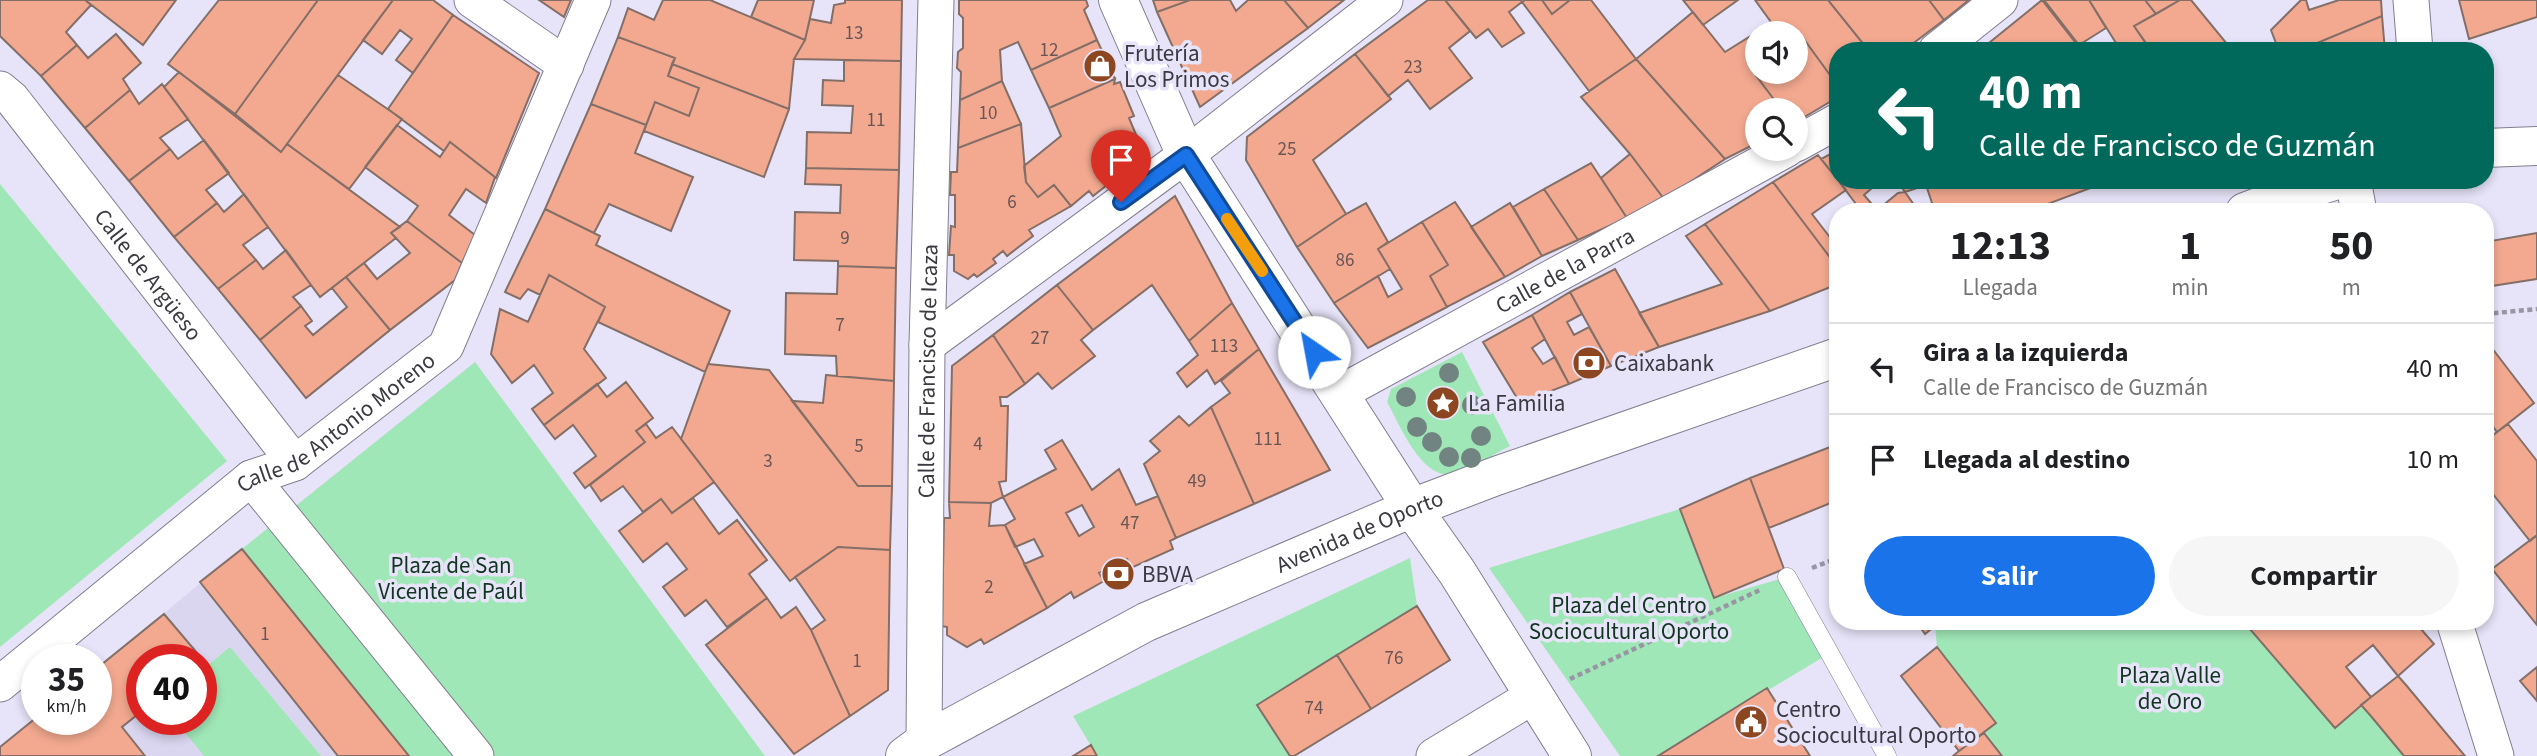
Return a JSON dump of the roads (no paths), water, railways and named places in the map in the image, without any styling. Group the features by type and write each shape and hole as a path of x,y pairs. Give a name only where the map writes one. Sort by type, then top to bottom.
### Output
{"main road":[{"path":"1118,0 1186,155 1412,508 1457,572 1572,756"},
{"path":"2494,148 2537,146"},
{"path":"2269,203 2308,189"},
{"name":"Avenida de Oporto","path":"914,749 1146,622 1412,508 1829,360"}],"street":[{"path":"472,0 566,65"},
{"name":"Calle de Antonio Moreno","path":"0,684 251,478 295,463 446,346 593,0"},
{"name":"Calle de Francisco de Icaza","path":"914,749 936,0"},
{"path":"927,345 1186,155 1385,0"},
{"path":"1947,42 2000,0"},
{"path":"2411,0 2414,42"},
{"name":"Calle de Argüeso","path":"0,89 12,99 295,463"},
{"path":"1808,137 1829,126"},
{"name":"Calle de la Parra","path":"1340,393 1765,161"},
{"path":"251,478 476,756"},
{"path":"2457,630 2496,756"},
{"path":"1434,756 1535,695"}],"lane":[{"path":"1787,577 1887,756"}],"place":[{"name":"Frutería Los Primos","path":"1100,66"},
{"name":"Caixabank","path":"1589,363"},
{"name":"La Familia","path":"1443,403"},
{"name":"BBVA","path":"1118,574"},
{"name":"Centro Sociocultural Oporto","path":"1751,722"}],"park label":[{"name":"Plaza de San Vicente de Paúl","path":"451,578"},
{"name":"Plaza del Centro Sociocultural Oporto","path":"1629,618"},
{"name":"Plaza Valle de Oro","path":"2170,688"}]}
